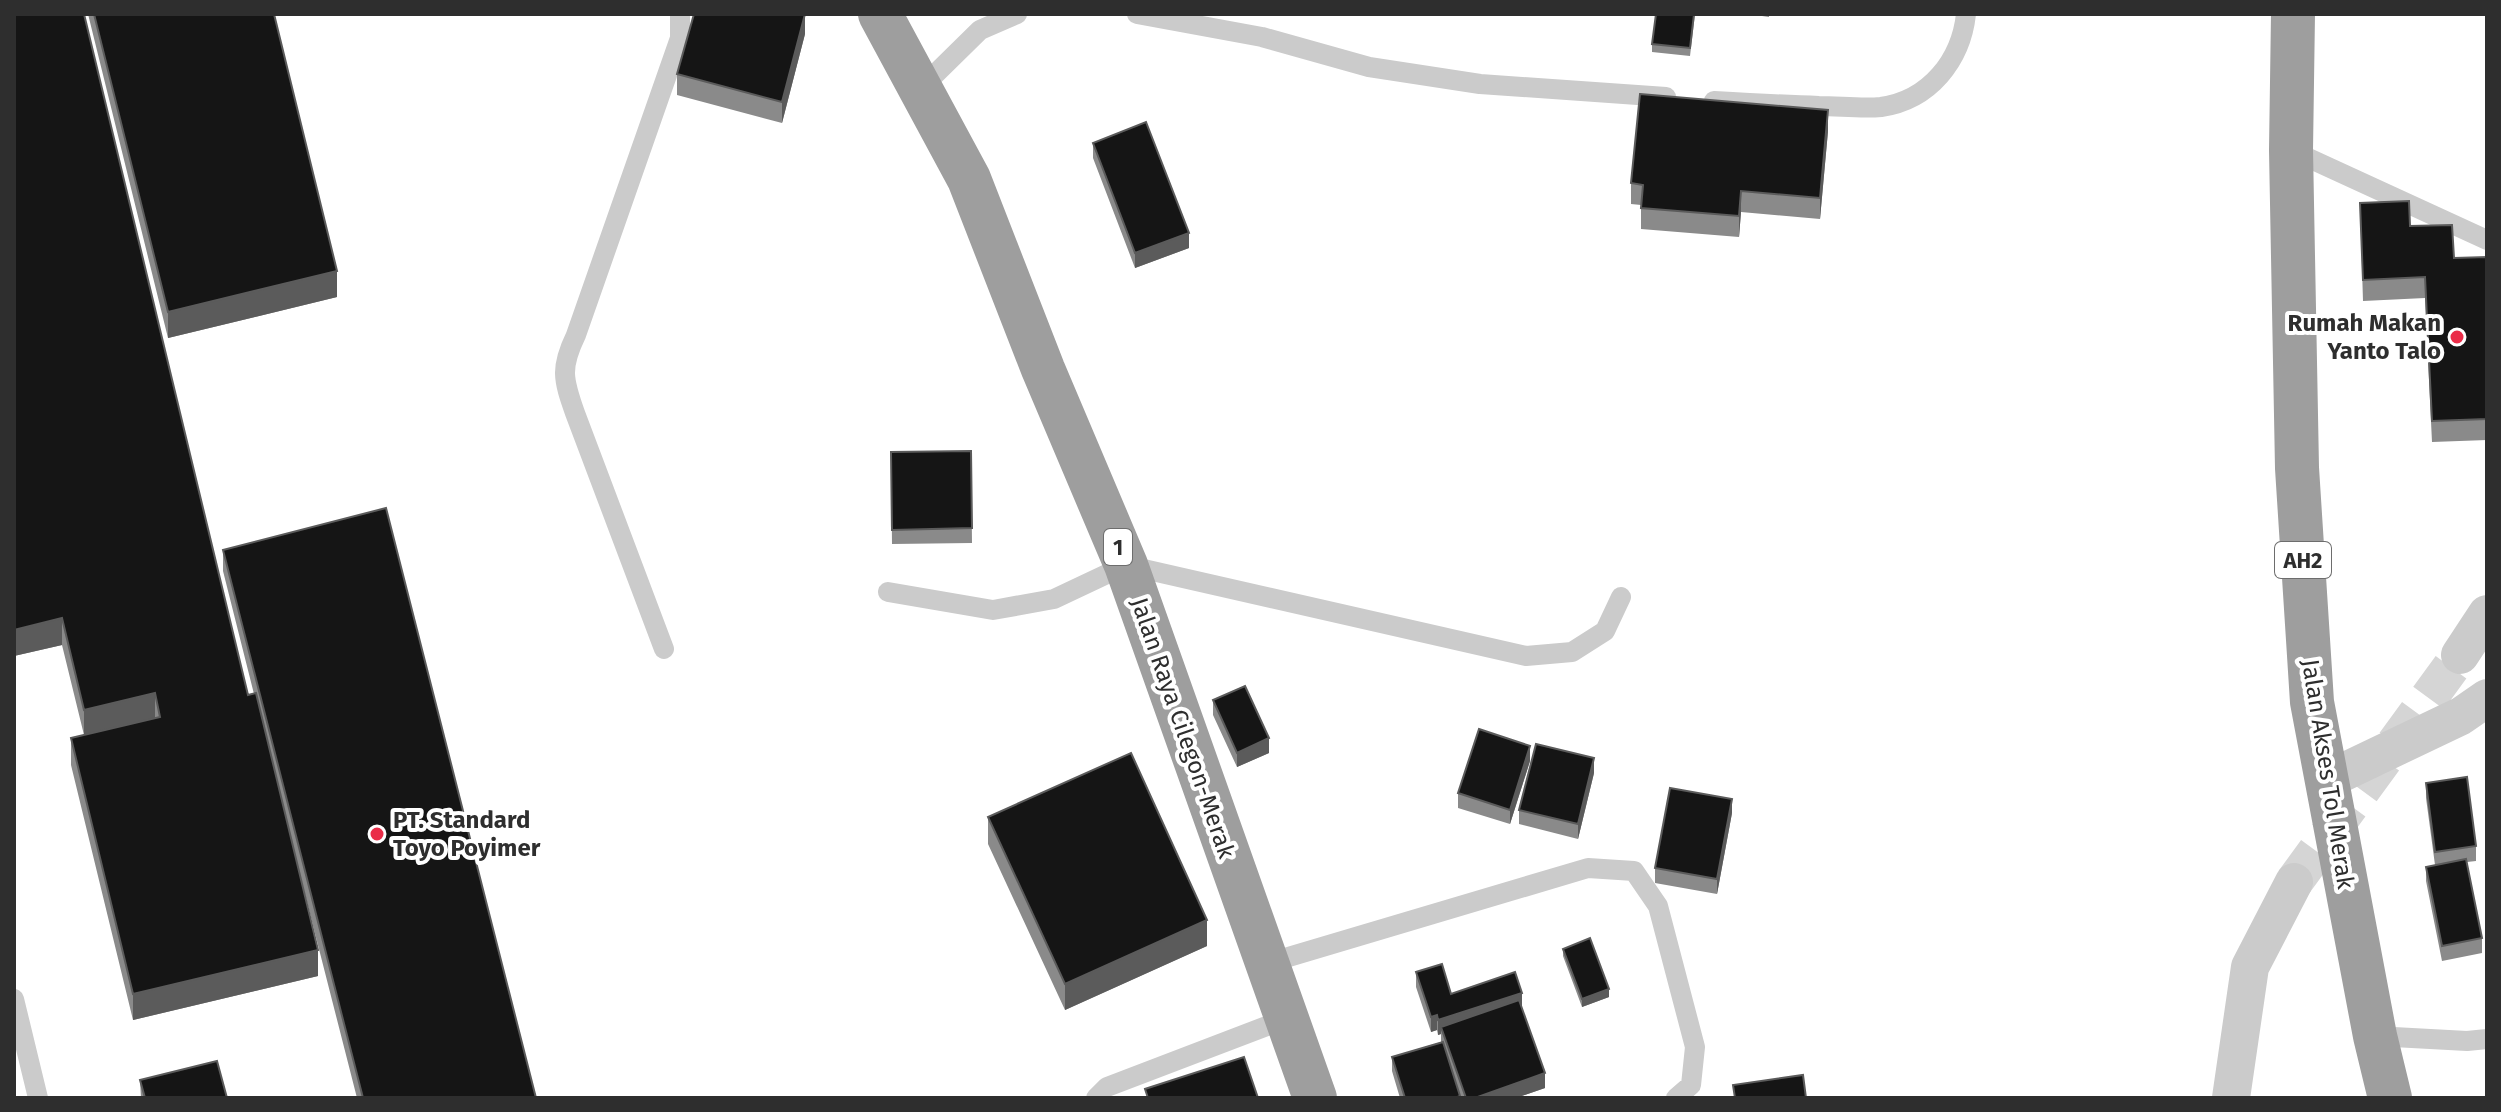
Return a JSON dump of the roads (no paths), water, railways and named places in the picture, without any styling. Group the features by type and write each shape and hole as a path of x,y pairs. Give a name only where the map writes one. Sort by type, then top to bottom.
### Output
{"highway":[{"name":"Jalan Raya Cilegon-Merak","path":"880,14 969,179 1043,369 1126,565 1315,1098"},
{"name":"Jalan Akses Tol Merak","path":"2293,14 2291,150 2297,468 2312,702 2375,1036 2390,1098"}],"street":[{"path":"2460,655 2487,614"},
{"path":"2325,781 2461,716 2487,698"},
{"path":"2231,1098 2250,967 2294,882"}],"lane":[{"path":"664,649 565,385 565,358 576,335 680,38 680,14"},
{"path":"921,88 980,30 1017,14"},
{"path":"1137,14 1262,37 1369,67 1480,84 1767,105 1882,107 1916,96 1936,81 1953,59 1964,35 1966,14"},
{"path":"2291,150 2487,240"},
{"path":"888,592 993,610 1054,599 1126,565 1526,656 1572,652 1605,631 1621,597"},
{"path":"1265,964 1588,868 1634,871 1658,906 1695,1047 1691,1085 1676,1098"},
{"path":"14,999 38,1098"},
{"path":"1096,1098 1107,1087 1285,1019"},
{"path":"2375,1036 2467,1041 2487,1039"}],"tunnel":[{"path":"2294,882 2460,655"}],"place":[{"name":"Rumah Makan Yanto Talo","path":"2457,337"},
{"name":"PT. Standard Toyo Poyimer","path":"377,834"}]}
